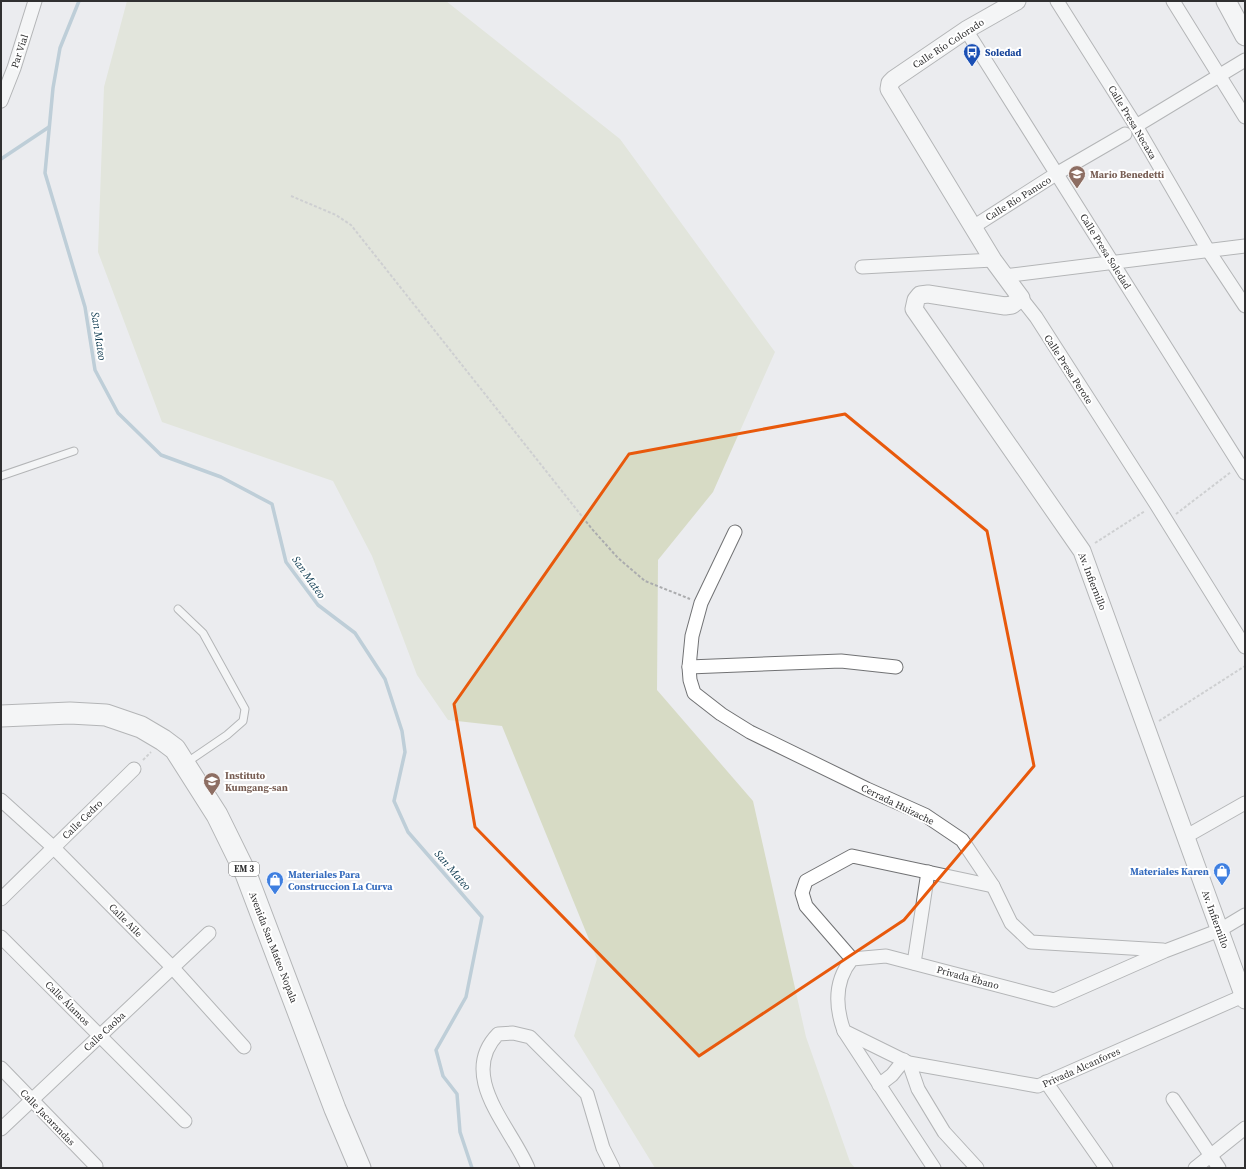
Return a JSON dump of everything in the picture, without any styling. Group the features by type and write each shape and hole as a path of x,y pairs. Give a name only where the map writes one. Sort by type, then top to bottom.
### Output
{"main road":[{"path":"1226,1 1245,36"},
{"name":"Avenida San Mateo Nopala","path":"1,716 70,713 106,714 141,728 163,740 175,749 216,815 246,874 334,1109 360,1168"}],"street":[{"name":"Par Vial","path":"1,101 14,68 35,1"},
{"name":"Calle Río Colorado","path":"890,93 890,83 894,79 966,30 1017,1"},
{"name":"Calle Presa Necaxa","path":"1057,1 1136,126 1208,250 1245,306"},
{"path":"1173,1 1245,117"},
{"name":"Calle Presa Soledad","path":"966,30 1243,467"},
{"path":"1136,126 1245,60"},
{"name":"Calle Presa Perote","path":"890,93 993,260 1036,317 1167,521 1245,647"},
{"name":"Calle Río Panuco","path":"973,227 1056,174 1125,134"},
{"path":"1004,276 1245,246"},
{"path":"862,267 993,260"},
{"name":"Av. Infiernillo","path":"1021,298 1012,305 1005,306 928,294 920,295 916,300 914,309 1082,551 1148,728 1185,836 1244,998"},
{"name":"Cerrada Huizache","path":"735,532 701,603 692,636 689,667 690,680 694,693 721,714 750,732 867,789 925,815 962,840 993,886 1011,923 1031,942 1165,950"},
{"path":"689,667 841,661 896,667"},
{"name":"Calle Cedro","path":"1,899 134,769"},
{"name":"Calle Aile","path":"1,800 53,847 172,967 244,1047"},
{"path":"1185,836 1245,803"},
{"path":"934,1168 844,1031 838,1015 837,999 843,969 852,959 806,906 802,893 806,881 852,856 993,886"},
{"path":"914,963 928,872"},
{"name":"Privada Ébano","path":"852,959 886,956 1054,1000 1165,950 1220,930 1245,915"},
{"name":"Calle Caoba","path":"1,1130 100,1034 209,933"},
{"name":"Calle Álamos","path":"1,937 100,1034 185,1121"},
{"name":"Privada Alcanfores","path":"907,1062 1038,1086 1244,998"},
{"path":"844,1031 907,1062 918,1089 944,1132 977,1168"},
{"path":"528,1168 521,1151 489,1099 483,1082 483,1058 489,1043 498,1034 513,1033 530,1037 588,1094 604,1148 613,1168"},
{"path":"880,1085 907,1062"},
{"name":"Calle Jacarandas","path":"1,1068 96,1166"},
{"path":"1046,1082 1106,1168"},
{"path":"1173,1098 1218,1168"},
{"path":"1195,1168 1245,1128"}],"lane":[{"path":"1,476 74,451"},
{"path":"178,609 203,633 245,709 244,720 227,735 185,764"}],"path":[{"path":"292,196 336,215 352,225 592,529 618,558 645,581 701,603"},
{"path":"1167,521 1243,467"},
{"path":"1082,551 1156,504"},
{"path":"1148,728 1245,666"},
{"path":"134,769 163,740"}],"highlighted area":[{"path":"845,414 987,531 1034,766 904,920 699,1056 475,827 454,704 629,454"}],"green space":[{"path":"127,1 446,1 620,139 775,352 713,492 658,560 657,690 753,801 806,1037 850,1162 855,1168 655,1168 574,1036 597,959 502,726 448,720 417,675 372,556 333,481 162,422 98,252 104,87"}],"waterway":[{"name":"San Mateo","path":"79,1 60,48 53,88 45,173 85,307 95,370 118,413 161,455 221,477 272,504 286,562 318,605 355,633 385,679 402,731 405,752 394,801 408,832 482,917 466,997 436,1050 443,1076 457,1094 460,1132 472,1168"},
{"path":"1,159 49,127"}],"place":[{"name":"Soledad","path":"972,67"},
{"name":"Mario Benedetti","path":"1077,189"},
{"name":"Instituto Kumgang-san","path":"212,796"},
{"name":"Materiales Karen","path":"1222,886"},
{"name":"Materiales Para Construccion La Curva","path":"275,895"}]}
